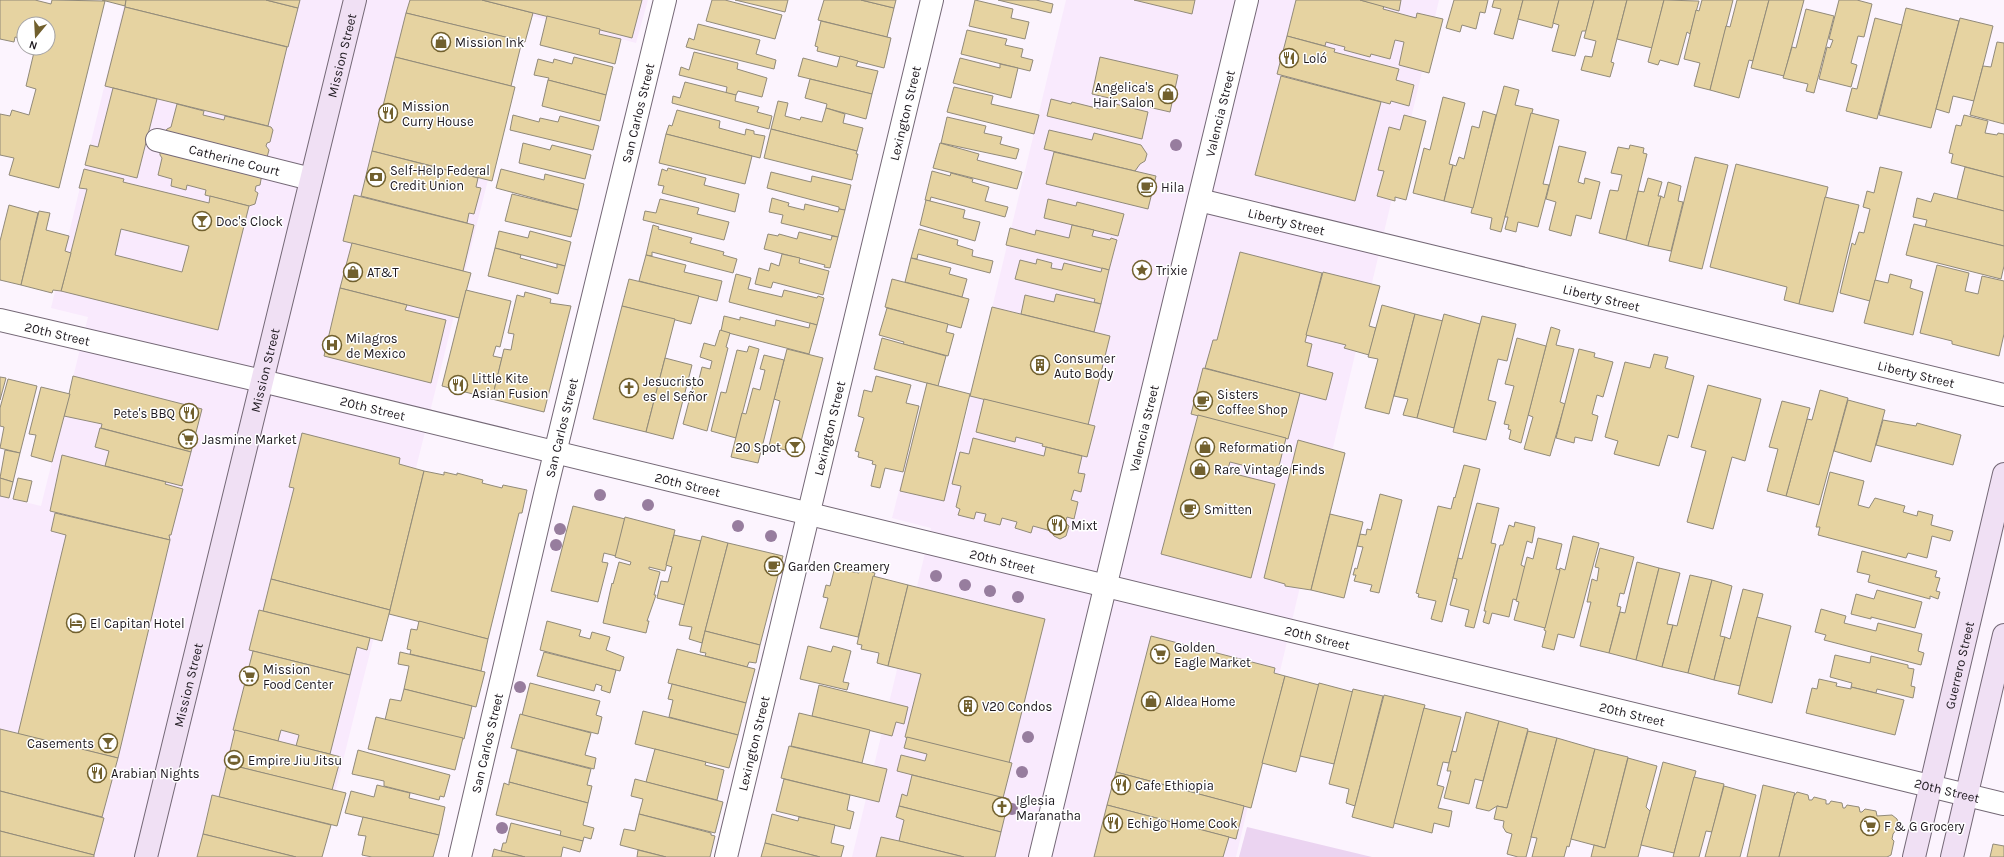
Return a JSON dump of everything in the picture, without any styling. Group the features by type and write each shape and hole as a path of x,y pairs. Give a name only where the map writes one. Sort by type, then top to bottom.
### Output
{"main road":[{"name":"Mission Street","path":"146,857 354,0"},
{"name":"Guerrero Street","path":"1914,857 2004,474"},
{"path":"1952,857 2004,635"}],"street":[{"name":"San Carlos Street","path":"460,857 555,453 665,0"},
{"name":"Lexington Street","path":"726,857 932,0"},
{"name":"Valencia Street","path":"1040,857 1247,0"},
{"name":"Catherine Court","path":"157,140 311,179"},
{"name":"Liberty Street","path":"1199,200 2004,395"},
{"name":"20th Street","path":"0,320 262,381 2004,804"}],"shaded area":[{"path":"125,0 648,0 636,43 529,15 319,857 0,857 0,496 41,506 88,317 51,308"},
{"path":"1066,0 1439,0 1236,857 852,857 931,528 892,518 909,451 955,462"},
{"path":"1247,827 1372,857 1239,857"}],"building":[{"path":"0,0 35,0 51,4 52,0 105,1 59,188 9,175 14,158 0,155 0,114 10,116 12,110 29,115 36,89 26,86 33,56 56,56 56,16 16,16 16,37 14,42 0,39"},
{"path":"102,0 126,0 125,6"},
{"path":"126,0 266,0 298,8 288,47 125,7"},
{"path":"266,0 300,0 298,8"},
{"path":"410,0 482,0 533,13 525,42 406,13"},
{"path":"482,0 642,0 632,38"},
{"path":"712,0 725,0 782,15 775,39 706,21"},
{"path":"735,0 788,0 785,12"},
{"path":"824,0 861,0 894,8 887,37 818,20"},
{"path":"861,0 896,0 894,8"},
{"path":"975,0 1013,9 1011,18 1029,22 1025,39 969,26"},
{"path":"998,0 1036,0 1053,4 1051,13"},
{"path":"1134,0 1195,0 1192,14"},
{"path":"1296,0 1360,0 1384,6 1383,9 1416,18 1417,13 1443,19 1429,73 1399,65 1404,42 1395,40 1390,59 1371,54 1370,57 1344,50 1345,47 1326,42 1325,46 1287,36"},
{"path":"1360,0 1401,0 1399,11"},
{"path":"1454,0 1488,0 1485,13 1480,12 1476,29 1462,25 1460,32 1446,28"},
{"path":"1494,0 1523,0 1513,39 1494,34 1501,9 1492,7"},
{"path":"1523,0 1559,0 1552,28 1518,19"},
{"path":"1559,0 1594,0 1586,31 1582,31 1575,56 1552,51 1559,25 1553,23"},
{"path":"1594,0 1627,0 1611,62 1614,63 1610,77 1581,70 1585,56 1592,57 1596,41 1584,38"},
{"path":"1627,0 1664,0 1652,48 1617,39"},
{"path":"1664,0 1699,1 1690,34 1687,32 1678,65 1660,60 1658,65 1648,62"},
{"path":"1702,0 1733,0 1710,90 1694,86 1700,63 1684,59 1696,10 1699,11"},
{"path":"1737,0 1769,0 1753,61 1749,60 1739,98 1710,90 1726,26 1730,27"},
{"path":"1769,0 1804,0 1784,76 1751,68"},
{"path":"1839,0 1857,0 1872,4 1864,37 1858,36 1851,63 1857,65 1851,87 1819,79 1827,47 1830,48 1833,40 1829,39"},
{"path":"125,7 287,47 268,126 105,86"},
{"path":"1906,8 1959,21 1931,128 1879,115"},
{"path":"1806,9 1834,16 1814,93 1806,91 1808,84 1783,78 1792,47 1796,48"},
{"path":"406,13 522,41 511,86 395,57"},
{"path":"547,16 600,29 599,34 621,39 615,64 540,45"},
{"path":"1875,18 1902,25 1877,119 1846,111 1852,88 1857,89"},
{"path":"1960,18 1993,26 1974,101 1953,96 1949,113 1936,109"},
{"path":"821,21 891,38 884,68 817,51 818,47 815,46"},
{"path":"698,24 760,40 756,54 776,60 774,69 686,47 689,38 694,40"},
{"path":"967,30 1007,39 1005,45 1023,49 1021,57 1033,60 1030,71 961,54"},
{"path":"1287,36 1335,49 1334,52 1399,69 1396,80 1414,85 1409,106 1391,101 1390,104 1277,74"},
{"path":"1997,42 2004,43 2004,124 1970,115 1983,66 1991,67"},
{"path":"694,52 738,63 737,69 767,78 762,97 738,91 736,95 726,93 727,87 679,75 681,67 689,70"},
{"path":"840,56 858,61 856,66 878,71 872,94 798,76 803,58 837,67"},
{"path":"395,57 515,87 492,181 372,151"},
{"path":"574,57 613,67 606,95 534,75 538,59 553,63 554,59 572,64"},
{"path":"1100,57 1178,75 1170,112 1092,94"},
{"path":"960,58 1000,68 1000,64 1018,68 1011,98 953,83"},
{"path":"1281,76 1381,102 1355,201 1255,175"},
{"path":"810,79 872,94 866,119 826,108 827,104 805,98"},
{"path":"548,80 606,95 600,121 542,106"},
{"path":"685,82 736,95 735,101 759,107 757,112 772,116 769,129 672,103 673,96 680,98"},
{"path":"1504,86 1519,90 1515,105 1533,109 1501,232 1490,229 1492,218 1471,213"},
{"path":"954,87 993,96 991,104 1039,115 1034,134 947,112"},
{"path":"113,88 157,99 137,178 85,165 90,145 98,147"},
{"path":"1443,97 1465,103 1449,164 1453,165 1444,201 1413,193 1424,148 1430,150"},
{"path":"1051,99 1071,104 1072,102 1100,109 1103,101 1148,112 1142,139 1047,116"},
{"path":"778,101 788,103 785,116 800,120 801,117 822,122 826,108 845,114 843,123 863,128 857,151 771,129"},
{"path":"177,104 204,111 203,115 224,120 225,116 271,127 273,130 270,142 267,143 266,146 269,150 266,161 164,133 171,127"},
{"path":"677,110 720,121 719,128 745,135 746,129 754,131 754,134 765,136 760,158 666,134 669,125 672,126"},
{"path":"1483,111 1496,115 1473,208 1444,201 1453,165 1456,166 1459,157 1464,159 1472,126 1479,128"},
{"path":"1531,113 1559,120 1543,184 1549,185 1538,227 1518,222 1516,232 1505,229 1508,217 1505,217"},
{"path":"513,115 539,122 540,118 558,122 560,116 599,126 593,150 510,130"},
{"path":"1404,115 1426,121 1406,200 1395,197 1395,201 1377,196 1384,171 1378,170 1389,127 1400,130"},
{"path":"1964,115 1988,121 1985,133 1997,135 1998,133 2004,134 2004,177 1951,163 1953,154 1949,153 1956,125 1961,126"},
{"path":"947,117 986,126 984,133 1002,137 1000,144 1019,149 1016,159 941,143"},
{"path":"771,129 857,151 856,154 858,154 852,180 764,158"},
{"path":"1049,130 1092,140 1094,133 1141,145 1147,154 1145,161 1140,164 1135,171 1044,149"},
{"path":"666,134 752,156 745,184 659,163"},
{"path":"523,143 550,150 552,145 591,155 585,179 519,163"},
{"path":"940,143 979,154 977,160 1022,172 1017,189 933,168"},
{"path":"1630,145 1644,148 1643,153 1647,154 1626,240 1599,233 1610,190 1618,191 1622,175 1611,173 1618,147 1629,149"},
{"path":"1559,146 1586,152 1578,182 1584,184 1585,178 1600,182 1591,219 1576,215 1571,236 1549,230 1556,202 1546,199"},
{"path":"160,150 262,174 260,185 256,186 255,191 258,193 255,204 249,206 205,195 206,190 187,185 186,190 171,186 172,179 158,175 162,158 160,155"},
{"path":"372,151 478,178 476,187 481,188 474,214 469,213 467,223 361,196"},
{"path":"1054,152 1156,176 1148,209 1046,184"},
{"path":"1695,157 1728,165 1702,269 1669,261"},
{"path":"1736,164 1828,187 1799,304 1784,300 1787,287 1710,267"},
{"path":"1880,167 1902,172 1870,301 1840,293 1852,243 1855,245 1859,232 1864,233 1870,209 1863,207 1867,191 1874,193"},
{"path":"1965,167 2004,177 2004,211 1957,199"},
{"path":"668,168 706,178 704,185 739,194 735,212 662,193 664,186 658,185 662,169 667,171"},
{"path":"84,169 124,179 123,182 209,203 210,196 249,206 218,330 61,291 87,189 79,188","holes":["121,229 189,246 182,272 115,255"]},
{"path":"501,169 544,180 545,174 584,184 578,210 496,188"},
{"path":"932,171 950,176 951,173 973,179 972,182 989,187 985,201 1008,207 1005,217 931,197 930,201 925,200"},
{"path":"771,172 811,182 812,176 851,185 845,210 839,209 839,207 767,188"},
{"path":"1648,178 1662,182 1658,196 1661,196 1648,246 1626,240 1638,191 1644,192"},
{"path":"1668,182 1681,186 1678,201 1683,202 1671,251 1648,246 1661,196 1664,198"},
{"path":"1934,193 2004,211 2004,246 1925,227 1927,220 1913,217 1917,198 1931,202"},
{"path":"512,194 578,210 571,237 505,221"},
{"path":"354,195 474,225 463,271 343,241"},
{"path":"1825,197 1859,205 1833,312 1799,304"},
{"path":"772,198 789,203 788,206 804,210 805,204 838,212 839,209 845,210 838,237 781,223 783,215 769,212"},
{"path":"660,199 699,208 697,214 729,222 724,240 643,220 645,211 656,213"},
{"path":"1048,199 1076,206 1077,202 1124,214 1118,236 1044,218"},
{"path":"926,200 965,210 963,218 980,222 975,241 920,225"},
{"path":"9,205 38,213 21,285 0,280 0,241"},
{"path":"39,211 50,213 46,230 69,236 65,251 71,253 61,291 53,290 52,293 21,285"},
{"path":"1914,224 2004,246 2004,266 2001,279 1906,255"},
{"path":"653,225 659,227 658,229 692,238 690,243 724,252 723,255 737,259 733,273 652,252 652,256 646,255"},
{"path":"1072,225 1094,230 1092,236 1117,240 1109,270 1006,245 1010,228 1035,235 1036,230 1069,238"},
{"path":"919,229 958,240 957,245 973,250 972,256 993,261 990,273 918,254 917,259 911,258"},
{"path":"499,231 528,238 530,231 571,242 565,266 495,248"},
{"path":"799,232 831,240 832,236 838,237 830,268 824,267 825,265 764,249 768,234 778,236 779,234 797,239"},
{"path":"352,243 471,273 459,318 340,288"},
{"path":"495,248 521,255 520,258 557,268 557,264 565,266 558,294 488,276"},
{"path":"1240,252 1322,273 1305,342 1312,344 1307,366 1333,373 1326,400 1205,368 1213,340 1217,340"},
{"path":"782,254 800,258 799,263 829,271 823,295 773,282 771,288 755,284 759,268 769,271 771,263 779,266"},
{"path":"646,255 686,265 684,272 722,281 717,301 639,281"},
{"path":"911,258 951,268 949,274 967,279 962,297 905,282"},
{"path":"1037,259 1052,263 1051,268 1062,270 1064,263 1101,272 1102,268 1109,270 1101,304 1094,302 1095,299 1015,279 1020,260 1036,264"},
{"path":"1937,265 1969,273 1965,291 1978,294 1982,276 2004,281 2004,334 1999,356 1952,344 1952,341 1920,333"},
{"path":"1323,272 1380,286 1369,326 1376,328 1369,355 1344,348 1346,345 1306,335"},
{"path":"736,274 751,278 748,289 782,297 784,290 817,298 818,296 824,298 817,325 729,302"},
{"path":"1890,274 1912,280 1910,288 1923,292 1913,335 1864,323 1875,280 1888,283"},
{"path":"629,279 699,296 691,324 622,306"},
{"path":"892,279 969,299 961,328 885,307"},
{"path":"340,288 407,305 405,310 446,320 431,383 324,356"},
{"path":"466,290 511,301 500,347 496,346 493,356 502,358 492,399 442,386"},
{"path":"525,292 551,299 550,303 571,306 544,412 492,399 504,349 511,350 514,334 508,333 517,295 524,297"},
{"path":"1056,294 1101,304 1094,332 1021,314 1025,295 1054,302"},
{"path":"1382,305 1415,314 1389,414 1365,408 1378,359 1368,357"},
{"name":"Jesucristo es el Señor","path":"622,306 675,319 646,432 593,419"},
{"name":"Consumer Auto Body","path":"992,307 1110,336 1088,425 970,396"},
{"path":"887,308 948,324 946,332 954,334 948,356 903,344 904,342 879,335"},
{"path":"1415,314 1443,321 1417,418 1403,415 1408,399 1394,396"},
{"path":"1444,314 1480,324 1454,428 1417,418"},
{"path":"724,316 740,320 740,317 775,326 776,320 809,328 810,323 817,325 809,354 721,331"},
{"path":"1482,316 1516,324 1507,361 1498,359 1488,400 1496,402 1486,440 1453,432"},
{"path":"1551,327 1560,330 1556,345 1574,349 1560,402 1565,404 1550,456 1524,449 1533,417 1528,415"},
{"path":"720,330 730,333 726,347 728,348 707,431 683,424 693,386 697,387 702,367 710,369 712,361 700,357 704,343 715,346"},
{"path":"882,338 946,356 938,386 874,369"},
{"path":"1517,338 1546,346 1521,443 1509,439 1511,430 1508,429 1509,425 1504,424 1514,386 1505,384"},
{"path":"749,346 759,349 736,438 711,431 721,392 726,393 737,350 747,352"},
{"path":"787,349 823,358 798,453 769,446 780,401 774,399"},
{"path":"1579,349 1595,353 1594,357 1613,362 1603,397 1597,395 1592,414 1598,416 1592,441 1575,437 1574,443 1556,438"},
{"path":"1654,354 1668,357 1665,368 1694,376 1678,438 1668,435 1659,466 1614,454 1618,441 1605,437 1625,362 1650,368"},
{"path":"764,355 784,360 758,463 731,457 742,413 746,414 753,388 760,390 765,370 760,369"},
{"path":"665,358 692,365 673,439 646,432"},
{"path":"1203,368 1300,393 1288,439 1191,414"},
{"path":"73,376 202,409 191,452 101,428 102,424 64,416"},
{"path":"876,376 911,385 906,403 919,406 903,472 885,468 880,488 871,486 876,465 872,464 873,461 858,457 859,452 855,451 864,418 858,416 864,390 872,392"},
{"path":"0,377 6,378 0,400"},
{"path":"8,379 37,386 20,453 0,448 4,427 0,426 0,408"},
{"path":"927,383 970,394 944,501 900,491"},
{"path":"1708,385 1761,399 1745,461 1732,457 1713,529 1687,522 1706,451 1691,447"},
{"path":"41,387 70,394 52,462 31,456 36,435 29,434"},
{"path":"1820,390 1848,398 1819,505 1786,496 1807,419 1812,420"},
{"path":"984,399 1095,426 1087,457 1042,446 1043,444 1016,437 1015,442 976,432"},
{"path":"1848,400 1885,410 1871,462 1834,451"},
{"path":"1782,401 1810,408 1786,496 1767,491 1778,449 1769,447"},
{"path":"1198,415 1286,438 1277,474 1230,462 1227,472 1275,484 1251,578 1161,554"},
{"path":"1883,420 1916,426 1917,423 1961,435 1953,465 1876,445"},
{"path":"100,428 191,452 182,486 105,466 109,451 95,447"},
{"path":"302,433 400,458 399,464 424,471 390,610 271,579 294,488 289,487"},
{"path":"973,438 1044,456 1046,447 1082,456 1078,473 1085,474 1081,492 1074,490 1071,500 1078,502 1074,519 1067,517 1065,523 1069,526 1066,536 1060,539 1054,536 1051,531 1033,526 1031,533 1015,528 1017,522 1002,518 1000,525 984,521 986,514 976,512 974,519 958,515 960,509 956,507 961,486 952,484 960,452 969,454"},
{"path":"1298,440 1345,453 1311,590 1285,586 1285,584 1264,578"},
{"path":"5,450 20,453 13,482 0,478"},
{"path":"62,455 166,482 165,484 183,489 171,535 169,535 170,540 50,511"},
{"path":"1464,465 1480,469 1442,622 1431,619 1436,601 1418,597 1419,594 1416,593 1438,506 1451,509"},
{"path":"424,471 444,475 444,472 457,475 457,473 483,480 482,483 502,488 503,485 527,490 522,513 519,513 488,639 389,614"},
{"path":"1830,472 1864,481 1858,505 1869,508 1875,498 1905,506 1903,512 1917,516 1918,511 1933,515 1931,525 1953,531 1950,541 1932,536 1927,558 1908,553 1906,558 1818,535 1820,527 1816,527"},
{"path":"0,478 13,482 9,498 0,496"},
{"path":"18,478 32,481 27,502 13,499"},
{"path":"1380,494 1402,500 1379,593 1370,591 1372,585 1354,581 1356,575 1353,575 1355,568 1357,569 1363,547 1357,546 1360,534 1366,535 1367,529 1371,530"},
{"path":"1477,503 1499,508 1491,543 1496,544 1474,628 1465,626 1469,610 1450,605 1457,579 1453,578 1458,558 1462,559"},
{"path":"573,506 625,519 616,556 604,553 602,562 608,563 598,602 551,591"},
{"path":"55,513 170,540 118,758 18,734 66,535 51,531"},
{"path":"1330,514 1363,522 1344,598 1311,590"},
{"path":"625,517 675,530 665,571 649,567 649,569 660,572 654,595 656,595 647,621 649,621 646,633 603,623 612,583 613,584 619,562 630,565 631,562 615,557"},
{"path":"1515,522 1535,527 1532,543 1527,541 1521,565 1525,567 1517,600 1513,599 1509,617 1492,613 1489,624 1483,622 1486,611 1484,611 1500,545 1503,545 1509,525 1514,527"},
{"path":"674,535 701,541 685,605 657,598 661,581 668,582 672,567 666,565"},
{"path":"702,536 728,543 702,643 689,639 692,627 679,625"},
{"path":"1573,536 1599,543 1574,638 1558,634 1554,650 1542,647 1546,631 1544,630 1560,568 1565,570"},
{"path":"1538,538 1562,544 1556,569 1560,570 1545,628 1514,620 1519,602 1516,601 1527,557 1533,559"},
{"path":"728,543 783,556 760,645 705,631"},
{"path":"1600,548 1634,557 1624,594 1620,593 1617,606 1621,607 1609,653 1580,646 1591,602 1587,602 1592,579 1597,581 1599,568 1595,567"},
{"path":"1862,551 1937,571 1935,577 1940,578 1936,591 1940,592 1938,599 1930,596 1930,599 1868,582 1870,575 1857,572"},
{"path":"1637,562 1659,568 1636,660 1609,653 1620,612 1625,613"},
{"path":"836,563 850,566 849,571 859,573 860,569 875,573 858,637 820,628 828,598 823,597 826,585 830,586"},
{"path":"1659,568 1680,573 1667,624 1673,625 1662,667 1636,660"},
{"path":"1690,575 1712,580 1688,673 1662,667 1673,625 1677,626"},
{"path":"873,576 908,585 888,666 877,663 879,653 861,649 862,645 857,644"},
{"path":"271,579 390,610 382,641 263,611"},
{"path":"1712,580 1732,586 1720,636 1725,637 1714,680 1688,673"},
{"name":"V20 Condos","path":"908,585 1045,619 1009,763 905,737 921,674 888,666"},
{"path":"1743,589 1763,594 1740,686 1714,680 1725,637 1730,639"},
{"path":"1877,590 1922,602 1915,628 1871,617 1871,619 1851,614 1856,594 1874,599"},
{"path":"1821,609 1846,616 1844,623 1876,631 1878,623 1922,634 1918,651 1924,653 1921,665 1824,640 1826,635 1815,632"},
{"path":"259,610 370,638 367,650 357,647 350,675 249,650"},
{"path":"1757,617 1791,626 1772,703 1738,694"},
{"path":"419,621 488,639 481,671 410,654 411,650 407,649 411,629 417,630"},
{"path":"547,621 581,630 579,636 590,639 592,632 610,637 606,650 624,657 620,671 540,650"},
{"path":"705,631 760,645 756,663 749,662 747,667 705,656 706,653 700,652"},
{"path":"1151,636 1275,668 1274,673 1285,676 1251,808 1116,772"},
{"path":"808,646 831,652 833,646 851,651 843,682 849,683 847,690 800,679"},
{"path":"677,649 755,669 746,703 668,683"},
{"path":"253,651 350,675 330,754 296,746 299,735 281,730 278,741 233,730"},
{"path":"400,652 485,672 476,707 404,689 409,666 398,664"},
{"path":"544,652 616,670 610,693 601,690 602,686 596,684 594,691 537,676"},
{"path":"1835,655 1870,663 1871,656 1908,665 1908,668 1914,669 1911,686 1915,687 1913,698 1877,689 1876,693 1851,687 1852,683 1830,677"},
{"path":"1285,676 1319,685 1296,772 1262,763"},
{"path":"1819,679 1837,683 1836,686 1851,689 1851,687 1904,700 1895,735 1806,713 1812,688 1817,689"},
{"path":"530,683 600,701 596,715 602,717 598,734 522,715"},
{"path":"1319,683 1353,692 1334,764 1300,756"},
{"path":"672,684 746,703 738,735 669,717 673,700 668,699"},
{"path":"819,685 908,707 904,724 896,722 892,736 812,716"},
{"path":"404,689 472,706 464,739 385,720 390,699 401,701"},
{"path":"1353,689 1383,696 1355,806 1346,803 1349,789 1329,784"},
{"path":"1384,695 1425,705 1393,828 1352,817"},
{"path":"1424,708 1461,717 1449,763 1443,762 1437,785 1444,787 1438,808 1452,811 1449,827 1434,823 1432,833 1394,823"},
{"path":"643,711 738,735 729,768 635,744"},
{"path":"1466,712 1499,721 1483,781 1475,779 1469,804 1444,798 1451,771 1447,771 1452,751 1456,752"},
{"path":"799,713 870,730 862,763 791,746"},
{"path":"520,714 591,733 585,755 596,758 594,769 511,748"},
{"path":"376,717 463,738 455,770 368,749"},
{"path":"1499,721 1528,729 1507,808 1497,806 1489,811 1476,808"},
{"path":"0,729 118,758 102,817 0,791"},
{"path":"235,730 341,757 332,790 227,764"},
{"path":"1528,731 1557,738 1526,857 1518,857 1507,854 1512,834 1506,832 1503,827 1504,821 1494,819 1497,806 1507,808"},
{"path":"907,737 1012,763 1003,798 897,771 901,755 925,761 927,754 904,748"},
{"path":"1557,738 1595,749 1569,847 1567,846 1564,857 1532,857 1537,838 1531,837"},
{"path":"789,746 887,769 879,802 781,778"},
{"path":"655,749 706,762 705,765 724,770 717,800 646,782"},
{"path":"1595,749 1628,757 1605,848 1571,839"},
{"path":"358,750 450,775 444,797 440,796 439,800 384,786 384,781 352,774"},
{"path":"517,750 591,769 587,785 592,786 588,803 509,782"},
{"path":"1628,758 1657,766 1646,807 1650,811 1638,857 1591,857 1594,845 1605,848"},
{"path":"1663,762 1696,771 1674,853 1641,845"},
{"path":"227,764 346,793 337,826 219,797"},
{"path":"1116,772 1244,806 1236,839 1107,805"},
{"path":"912,775 1009,799 1001,832 899,806 902,794 907,796"},
{"path":"1694,777 1724,784 1712,832 1706,831 1699,857 1673,857"},
{"path":"635,779 723,802 715,833 639,814 643,799 631,796"},
{"path":"784,779 850,795 847,810 854,812 850,829 776,811"},
{"path":"509,782 588,803 583,825 594,828 591,839 584,837 583,841 560,836 561,831 496,815 504,783 509,785"},
{"path":"377,785 410,793 409,798 445,807 439,835 345,813 351,791 374,797"},
{"path":"1763,785 1795,793 1779,857 1747,857"},
{"path":"1724,786 1756,795 1740,857 1705,857"},
{"path":"0,791 104,818 94,855 0,831"},
{"path":"1797,792 1808,795 1809,800 1812,800 1814,797 1826,800 1826,804 1829,804 1831,801 1842,803 1843,808 1847,805 1859,807 1860,812 1865,809 1876,811 1877,816 1892,815 1897,819 1899,826 1893,834 1892,839 1894,841 1891,855 1887,857 1779,857 1794,796"},
{"path":"212,795 331,825 322,857 296,857 203,834"},
{"path":"1107,805 1229,837 1223,857 1094,857"},
{"path":"899,806 1001,832 995,857 964,857 899,841 904,820 896,817"},
{"path":"639,814 711,833 711,835 715,836 710,857 666,857 620,845 624,829 635,831"},
{"path":"772,814 798,821 799,817 835,825 831,843 844,846 841,857 820,857 765,843"},
{"path":"363,817 439,835 433,857 372,857 362,855 366,836 358,835"},
{"path":"511,823 583,841 580,852 563,847 561,857 525,857 501,851 503,843 506,843"},
{"path":"0,831 94,855 94,857 0,857"},
{"path":"203,834 296,857 197,857"},
{"path":"881,837 899,841 964,857 876,857"},
{"path":"765,843 820,857 761,857"},
{"path":"1993,844 2004,846 2004,857 1990,857"},
{"path":"494,849 501,851 525,857 492,857"},
{"path":"638,850 666,857 637,857"}],"place":[{"name":"Mission Ink","path":"441,42"},
{"name":"Loló","path":"1289,58"},
{"name":"Angelica's Hair Salon","path":"1168,94"},
{"name":"Mission Curry House","path":"388,113"},
{"name":"Self-Help Federal Credit Union","path":"376,177"},
{"name":"Hila","path":"1147,187"},
{"name":"Doc's Clock","path":"202,221"},
{"name":"Trixie","path":"1142,270"},
{"name":"AT&T","path":"353,272"},
{"name":"Milagros de Mexico","path":"332,345"},
{"name":"Consumer Auto Body","path":"1040,365"},
{"name":"Little Kite Asian Fusion","path":"458,385"},
{"name":"Jesucristo es el Señor","path":"629,388"},
{"name":"Sisters Coffee Shop","path":"1203,401"},
{"name":"Pete's BBQ","path":"189,413"},
{"name":"Jasmine Market","path":"188,439"},
{"name":"20 Spot","path":"795,447"},
{"name":"Reformation","path":"1205,447"},
{"name":"Rare Vintage Finds","path":"1200,469"},
{"name":"Smitten","path":"1190,509"},
{"name":"Mixt","path":"1057,525"},
{"name":"Garden Creamery","path":"774,566"},
{"name":"El Capitan Hotel","path":"76,623"},
{"name":"Golden Eagle Market","path":"1160,654"},
{"name":"Mission Food Center","path":"249,676"},
{"name":"Aldea Home","path":"1151,701"},
{"name":"V20 Condos","path":"968,706"},
{"name":"Casements","path":"108,743"},
{"name":"Empire Jiu Jitsu","path":"234,760"},
{"name":"Arabian Nights","path":"97,773"},
{"name":"Cafe Ethiopia","path":"1121,785"},
{"name":"Iglesia Maranatha","path":"1002,807"},
{"name":"Echigo Home Cook","path":"1113,823"},
{"name":"F & G Grocery","path":"1870,826"}]}
